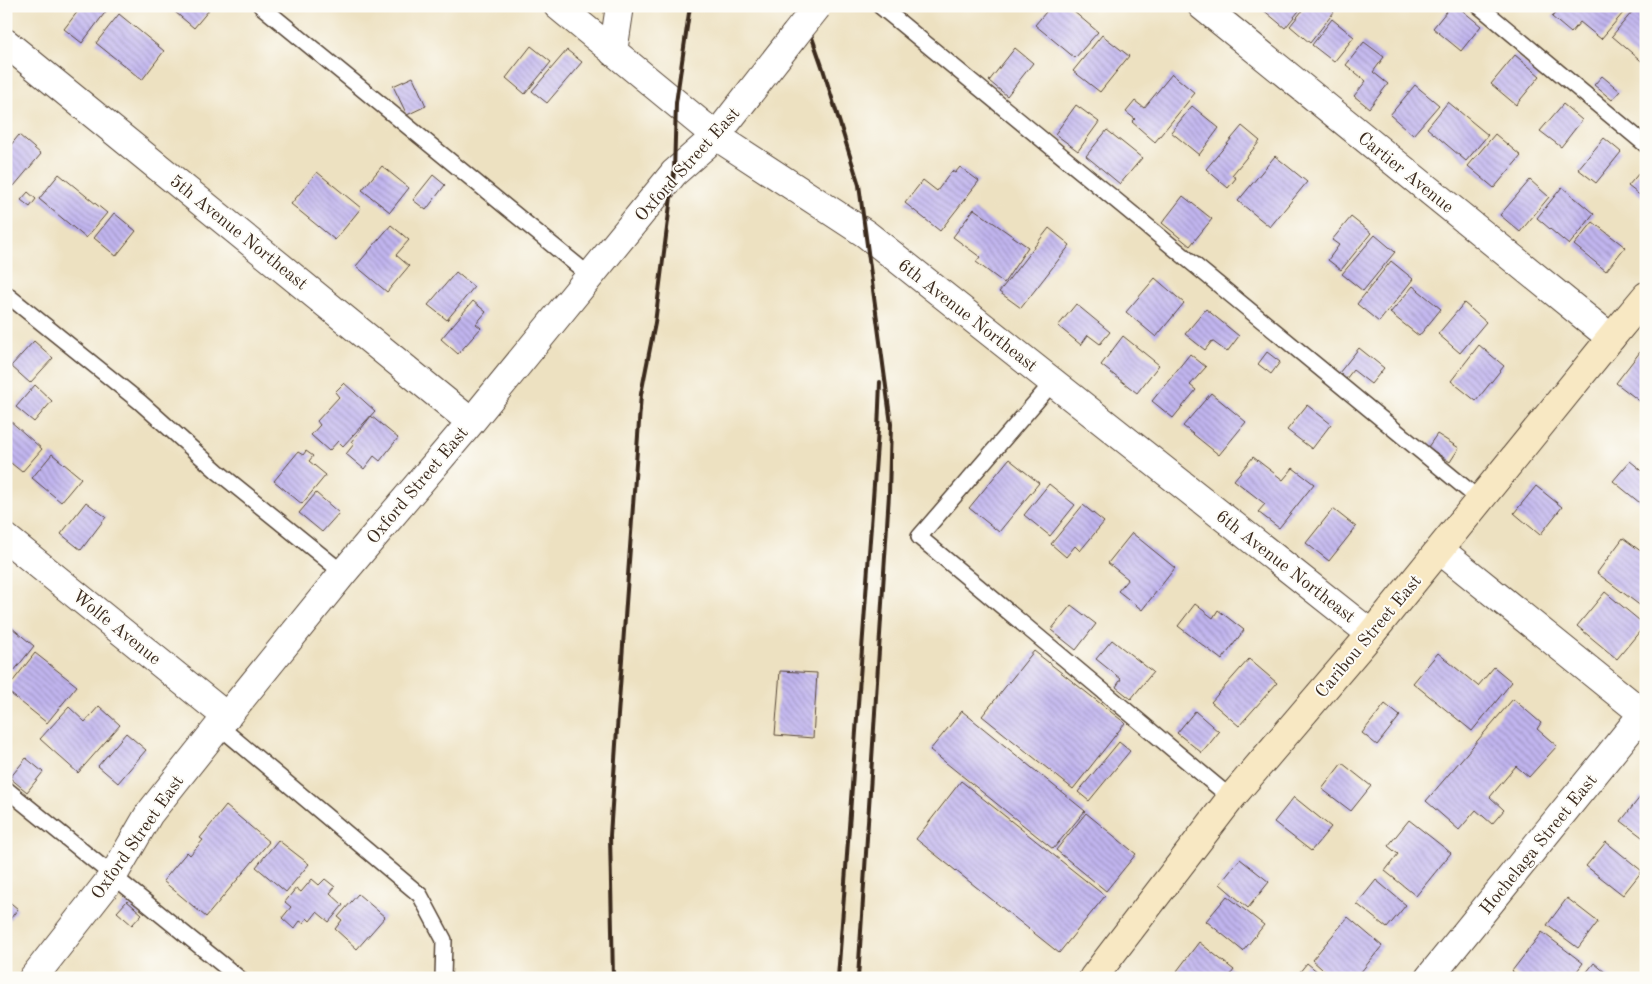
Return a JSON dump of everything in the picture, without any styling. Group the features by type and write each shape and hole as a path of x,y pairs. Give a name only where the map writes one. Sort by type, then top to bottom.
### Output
{"street":[{"name":"6th Avenue Northeast","path":"558,6 716,136 866,234 1371,634"},
{"path":"613,52 620,6"},
{"name":"Oxford Street East","path":"33,978 112,876 149,814 223,721 471,422 674,172 716,136 818,6"},
{"name":"Cartier Avenue","path":"1202,6 1611,338"},
{"name":"5th Avenue Northeast","path":"6,43 471,422"},
{"name":"Caribou Street East","path":"1093,978 1231,798 1371,634 1646,296"},
{"name":"Wolfe Avenue","path":"6,538 223,721"},
{"path":"1440,550 1645,714"},
{"name":"Hochelaga Street East","path":"1429,978 1645,714"}],"lane":[{"path":"261,6 589,275"},
{"path":"880,6 1480,500"},
{"path":"1479,6 1646,145"},
{"path":"6,294 140,402 217,471 343,574"},
{"path":"1053,382 919,537 1231,798"},
{"path":"223,721 420,895 444,940 443,978"},
{"path":"6,789 239,978"}],"building":[{"path":"82,6 103,6 107,10 82,43 64,29"},
{"path":"168,6 204,6 209,10 194,28"},
{"path":"1051,6 1067,6 1098,32 1075,58 1035,25"},
{"path":"1263,6 1303,6 1285,28 1261,8"},
{"path":"1306,6 1327,6 1334,12 1310,43 1290,26"},
{"path":"1451,6 1457,6 1481,26 1461,51 1433,28"},
{"path":"1561,6 1629,6 1601,39 1580,22 1571,33 1552,17"},
{"path":"1637,6 1646,6 1646,65 1612,36"},
{"path":"119,14 164,51 142,80 96,43"},
{"path":"1332,19 1354,37 1334,62 1312,45"},
{"path":"1102,35 1129,56 1100,92 1073,71"},
{"path":"1364,42 1384,57 1373,72 1388,84 1369,108 1354,96 1366,81 1346,65"},
{"path":"531,46 551,62 525,94 506,78"},
{"path":"1015,48 1033,63 1007,96 989,81"},
{"path":"567,50 582,62 547,103 532,91"},
{"path":"1515,55 1540,76 1516,105 1491,84"},
{"path":"1172,74 1195,93 1155,142 1132,122 1135,119 1126,112 1135,101 1144,108"},
{"path":"1602,76 1620,91 1612,100 1594,85"},
{"path":"413,77 426,106 407,115 393,86"},
{"path":"1415,85 1439,105 1413,135 1390,115"},
{"path":"1448,102 1488,135 1466,161 1427,128"},
{"path":"1563,104 1582,120 1561,147 1540,131"},
{"path":"1076,105 1099,122 1078,151 1055,134"},
{"path":"1192,106 1219,128 1199,155 1171,132"},
{"path":"1242,126 1260,141 1232,175 1236,178 1228,188 1206,169"},
{"path":"1107,130 1142,158 1120,184 1086,156"},
{"path":"1495,134 1521,156 1494,188 1468,166"},
{"path":"19,135 41,154 14,186 6,180 6,151"},
{"path":"1604,138 1621,152 1596,183 1578,169"},
{"path":"1275,156 1307,182 1270,227 1238,201"},
{"path":"1646,165 1646,200 1628,186"},
{"path":"382,166 409,188 390,212 362,190"},
{"path":"960,167 979,181 940,231 905,203 923,180 937,191 952,171 955,173"},
{"path":"317,172 361,208 335,240 291,204"},
{"path":"59,174 107,213 86,238 39,199"},
{"path":"433,175 445,185 426,210 413,200"},
{"path":"1530,180 1549,197 1520,232 1500,215"},
{"path":"1562,187 1594,214 1569,245 1537,218"},
{"path":"28,192 36,199 30,207 21,200"},
{"path":"1183,196 1212,219 1190,246 1162,223"},
{"path":"974,209 1028,247 1004,283 976,262 980,257 953,237"},
{"path":"114,213 136,231 116,256 94,238"},
{"path":"1351,217 1371,233 1341,270 1328,260 1339,245 1332,240"},
{"path":"1593,222 1625,247 1606,271 1574,245"},
{"path":"391,225 409,240 396,255 409,266 387,292 356,266"},
{"path":"1049,228 1070,245 1021,308 999,292"},
{"path":"1375,235 1395,252 1363,291 1342,274"},
{"path":"1391,261 1413,279 1379,322 1357,304"},
{"path":"456,272 474,287 447,320 428,305"},
{"path":"1155,278 1184,303 1156,337 1126,312"},
{"path":"1413,286 1441,309 1419,336 1390,313"},
{"path":"473,301 486,312 476,324 481,328 458,354 441,339"},
{"path":"1464,303 1486,322 1460,353 1438,334"},
{"path":"1076,304 1110,332 1100,344 1088,335 1081,345 1058,326"},
{"path":"1206,309 1239,336 1227,352 1212,341 1205,350 1185,334"},
{"path":"1123,336 1159,365 1137,393 1101,365"},
{"path":"34,341 53,358 30,383 11,366"},
{"path":"1479,345 1504,366 1476,401 1451,381"},
{"path":"1359,348 1384,368 1371,384 1353,370 1346,379 1339,373"},
{"path":"1267,352 1280,362 1271,374 1258,364"},
{"path":"1640,352 1646,357 1646,406 1616,383"},
{"path":"1190,354 1206,367 1190,385 1196,390 1173,418 1152,401"},
{"path":"344,383 375,411 343,446 338,441 329,451 311,435 320,425 317,421 339,397 335,392"},
{"path":"35,385 52,401 34,422 16,407"},
{"path":"1211,393 1246,422 1219,455 1183,426"},
{"path":"1307,405 1331,424 1312,449 1287,430"},
{"path":"371,416 398,438 380,461 374,456 364,469 346,454 354,444 351,442"},
{"path":"8,419 42,449 22,472 6,459 6,421"},
{"path":"1437,434 1459,448 1450,462 1428,447"},
{"path":"306,451 313,456 309,461 326,475 302,504 274,481 298,452 303,455"},
{"path":"52,454 81,478 61,502 32,478"},
{"path":"1253,457 1283,480 1293,468 1314,484 1279,528 1258,512 1265,504 1234,480"},
{"path":"1009,459 1039,483 999,532 969,508"},
{"path":"1630,461 1646,474 1646,497 1640,503 1613,481"},
{"path":"1049,484 1075,505 1050,536 1024,515"},
{"path":"1536,486 1562,507 1540,535 1514,513"},
{"path":"316,493 339,513 322,532 299,513"},
{"path":"86,502 106,517 81,550 61,534"},
{"path":"1083,505 1104,522 1080,551 1075,546 1066,557 1051,544"},
{"path":"1333,509 1356,527 1329,561 1306,543"},
{"path":"1132,533 1175,568 1142,610 1118,591 1128,579 1108,563"},
{"path":"1623,538 1646,555 1646,610 1597,573"},
{"path":"1605,592 1645,625 1617,659 1577,626"},
{"path":"1195,604 1213,618 1218,610 1244,630 1222,660 1178,626"},
{"path":"1071,605 1096,624 1076,650 1051,630"},
{"path":"6,623 34,646 14,671 6,665"},
{"path":"1112,640 1153,672 1131,699 1116,687 1121,679 1096,659"},
{"path":"1034,651 1125,723 1073,789 982,716"},
{"path":"35,653 77,686 47,723 6,690"},
{"path":"1438,653 1478,686 1494,667 1512,682 1472,731 1413,683"},
{"path":"1249,659 1277,683 1239,726 1211,702"},
{"path":"780,671 817,673 813,738 775,735"},
{"path":"1513,699 1541,723 1537,729 1557,746 1529,777 1516,766 1490,797 1504,810 1492,824 1476,810 1459,830 1426,801"},
{"path":"1385,704 1400,716 1377,745 1362,733"},
{"path":"99,706 120,725 78,773 40,739 69,707 85,722"},
{"path":"962,711 1085,811 1053,849 930,750"},
{"path":"1195,711 1219,732 1202,753 1177,733"},
{"path":"126,733 146,750 118,783 98,766"},
{"path":"1119,742 1130,751 1089,801 1078,792"},
{"path":"26,758 43,772 27,792 10,778"},
{"path":"1342,763 1371,786 1351,811 1322,789"},
{"path":"961,781 1105,896 1059,953 916,839"},
{"path":"1641,796 1646,800 1646,840 1621,821"},
{"path":"1294,797 1331,827 1311,851 1274,822"},
{"path":"226,806 269,842 206,917 163,881 187,852 190,855 203,840 200,838"},
{"path":"1086,813 1136,854 1106,891 1056,850"},
{"path":"1409,820 1451,853 1416,896 1385,871 1398,854 1388,846"},
{"path":"278,840 309,864 286,892 256,867"},
{"path":"1606,842 1642,871 1623,895 1586,866"},
{"path":"1240,859 1269,882 1248,908 1220,884"},
{"path":"312,879 319,885 325,879 335,887 330,893 343,905 329,922 317,912 310,921 307,918 303,923 300,921 294,929 282,918 291,907 285,902 296,888 301,892"},
{"path":"1376,880 1406,905 1387,928 1357,904"},
{"path":"358,894 385,917 357,949 335,929 342,920 338,917"},
{"path":"1227,896 1264,925 1243,951 1206,921"},
{"path":"1567,898 1598,922 1578,948 1547,925"},
{"path":"6,899 18,909 6,924"},
{"path":"127,901 142,914 132,925 117,912"},
{"path":"1348,917 1382,946 1356,978 1332,978 1312,960"},
{"path":"1542,932 1583,963 1572,978 1521,978 1512,971"},
{"path":"1199,942 1234,970 1228,978 1185,978 1177,971"},
{"path":"1307,963 1325,978 1295,978"},
{"path":"1594,963 1612,978 1582,978"}],"railway":[{"path":"613,978 610,836 641,394 655,323 674,173 676,103 690,6"},
{"path":"801,6 823,69 859,185 891,424 889,494 858,978"},
{"path":"838,978 880,382"}]}
